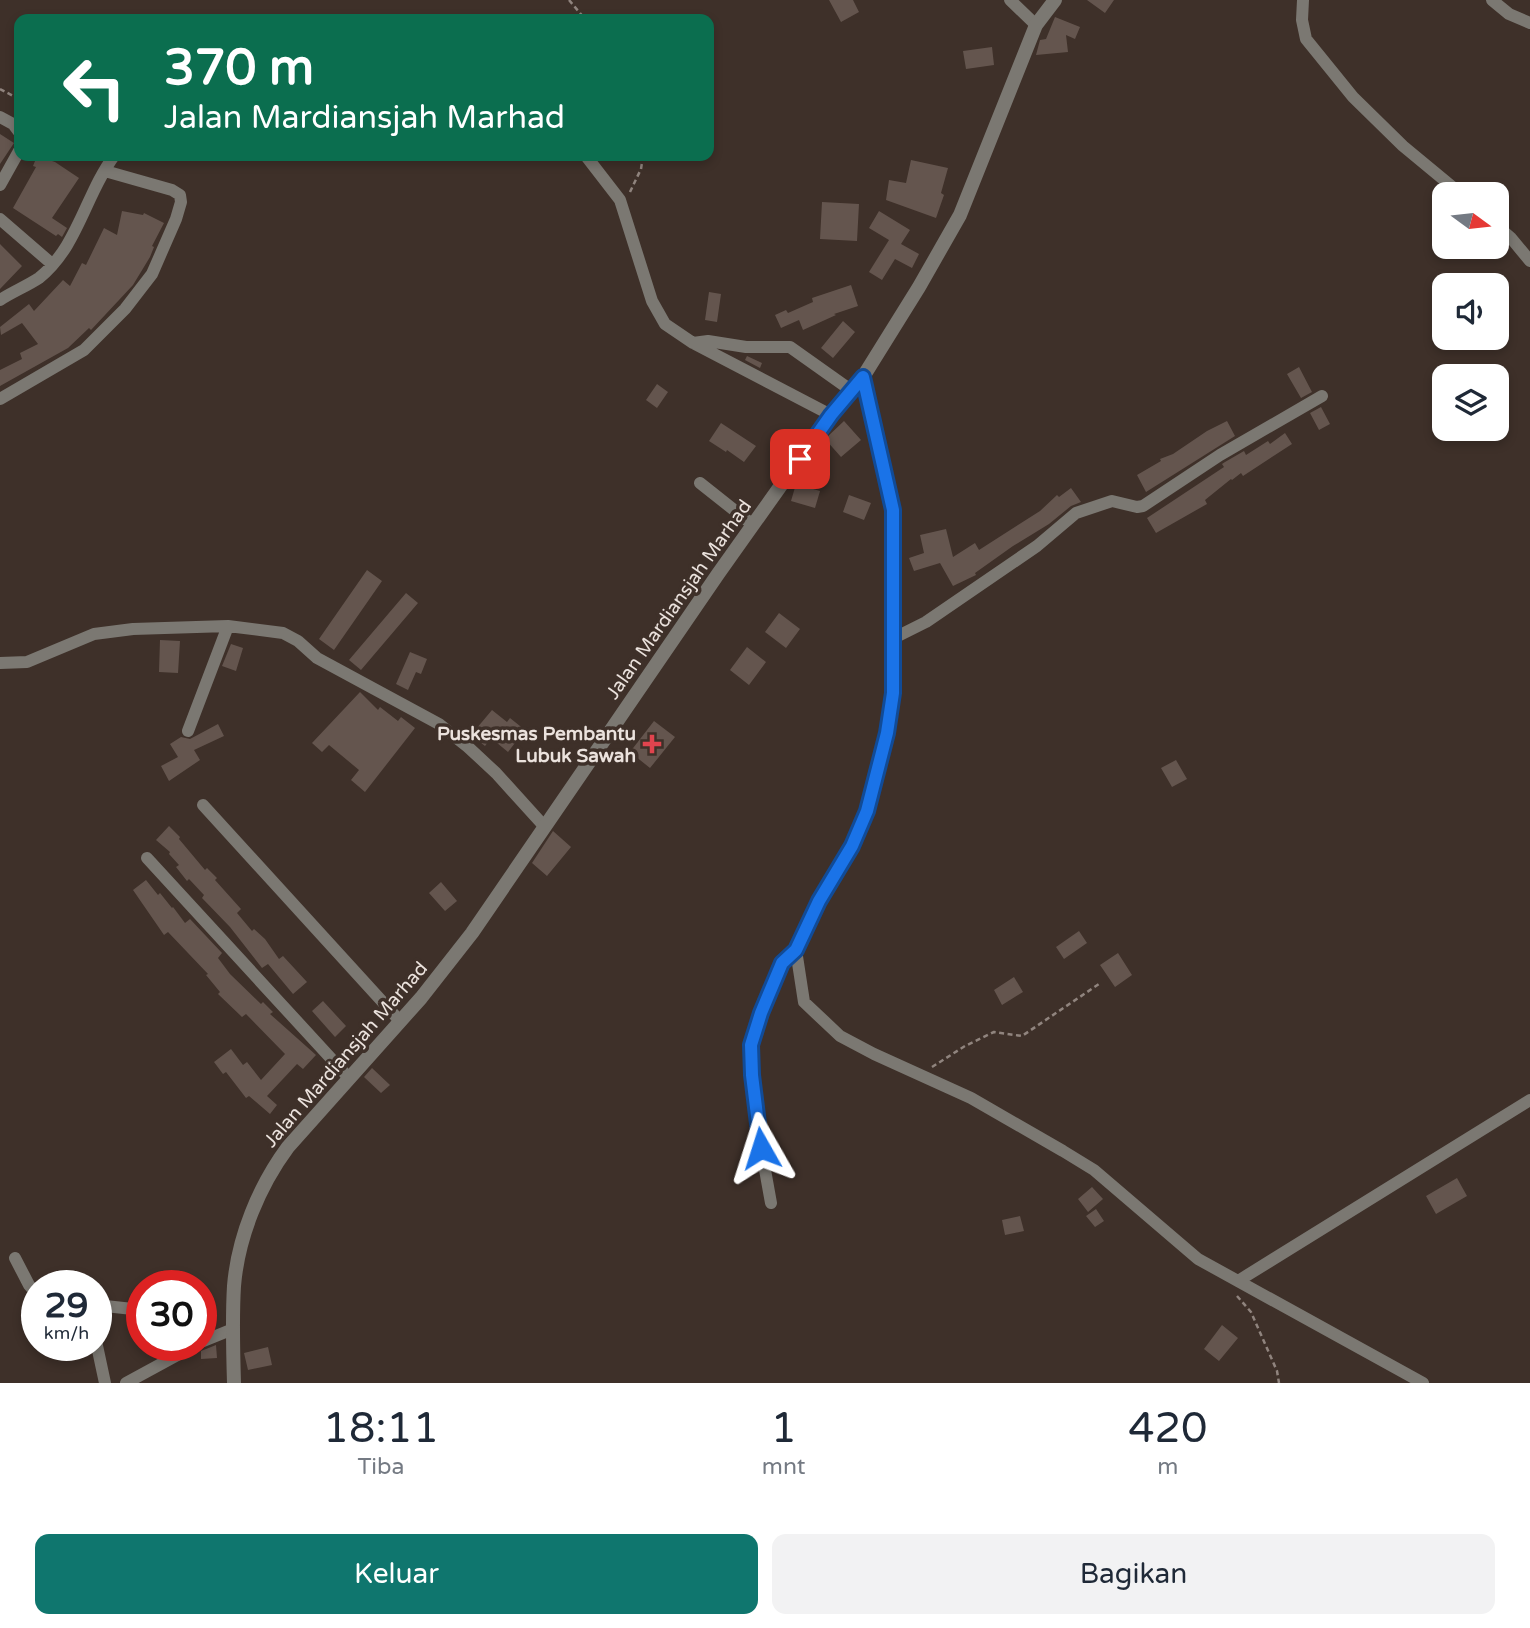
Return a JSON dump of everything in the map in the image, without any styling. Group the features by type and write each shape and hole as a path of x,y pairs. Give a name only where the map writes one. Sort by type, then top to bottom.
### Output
{"street":[{"path":"1010,0 1037,25"},
{"name":"Jalan Mardiansjah Marhad","path":"234,1383 234,1284 261,1189 288,1147 400,1021 472,933 753,525 831,415 863,377 919,288 960,215 1037,25 1055,0"},
{"path":"1303,0 1302,20 1306,39 1353,97 1403,146 1446,182"},
{"path":"1492,0 1509,14 1530,23"},
{"path":"0,185 14,160"},
{"path":"0,300 38,278 52,264 72,236 111,161"},
{"path":"590,161 620,200 652,301 664,324 693,343 831,415"},
{"path":"0,399 84,350 125,309 152,274 176,219 181,202 180,195 172,190 105,171"},
{"path":"0,219 52,264"},
{"path":"1509,236 1530,261"},
{"path":"693,343 708,341 746,346 790,347 852,391"},
{"path":"771,1203 758,1130 751,1045 782,963 796,950 819,901 852,846 867,811 887,733 893,693 893,510 863,377"},
{"path":"894,638 926,622 1037,546 1076,513 1112,501 1137,508 1143,506 1220,455 1322,397"},
{"path":"700,483 753,525"},
{"path":"188,731 228,626"},
{"path":"0,663 27,662 94,634 133,629 228,626 283,633 317,658 439,724 496,772 544,826"},
{"path":"203,805 400,1021"},
{"path":"148,858 349,1078"},
{"path":"796,950 804,1002 840,1036 971,1098 1094,1170 1198,1259 1423,1383"},
{"path":"1238,1280 1530,1100"},
{"path":"15,1258 21,1270"},
{"path":"217,1333 233,1329"},
{"path":"100,1361 105,1383"},
{"path":"126,1383 166,1361"}],"path":[{"path":"569,0 581,14"},
{"path":"620,200 630,193 642,161"},
{"path":"921,1075 964,1046 994,1032 1022,1036 1099,984"},
{"path":"1238,1298 1251,1312 1277,1371 1279,1383"}],"building":[{"path":"829,0 853,0 859,12 841,22"},
{"path":"1087,0 1114,0 1105,13"},
{"path":"1055,17 1080,27 1075,39 1066,35 1068,52 1036,55 1040,40 1046,39"},
{"path":"992,47 994,65 966,69 963,51"},
{"path":"0,134 14,143 0,164"},
{"path":"911,160 948,168 941,193 944,195 936,218 886,200 889,180 906,183"},
{"path":"35,161 52,161 79,178 52,218 67,228 62,237 58,234 56,236 13,208 36,167 33,166"},
{"path":"822,202 859,204 857,241 820,239"},
{"path":"122,211 144,213 164,223 152,246 154,247 150,257 133,285 91,330 89,328 68,348 0,386 0,370 22,359 20,353 38,344 22,323 1,335 0,327 29,304 34,311 63,280 70,286 82,263 86,265 104,228 117,235"},
{"path":"879,211 910,230 901,244 919,254 912,268 895,259 882,280 869,272 889,240 869,228"},
{"path":"0,244 22,266 0,289"},
{"path":"851,285 858,306 834,314 836,315 803,330 799,320 781,328 775,315 786,310 788,313 813,302 812,298"},
{"path":"709,292 721,294 717,322 705,320"},
{"path":"843,321 855,332 833,358 821,348"},
{"path":"747,356 762,363 760,368 745,360"},
{"path":"1299,367 1312,392 1301,398 1287,374"},
{"path":"657,384 668,392 657,408 646,400"},
{"path":"1321,407 1330,424 1319,430 1310,413"},
{"path":"844,421 861,440 841,457 825,439"},
{"path":"1227,421 1235,436 1146,492 1137,475"},
{"path":"721,423 756,446 744,462 709,441"},
{"path":"1285,433 1292,444 1243,476 1241,473 1231,479 1205,500 1207,504 1156,533 1147,518 1224,467 1222,464 1225,462 1244,451 1246,455 1268,441 1270,444"},
{"path":"796,484 820,491 815,508 791,501"},
{"path":"1071,488 1081,502 1013,546 975,573 976,575 953,586 940,563 914,571 909,558 924,553 920,535 946,529 953,557 975,543 979,550"},
{"path":"849,495 871,503 864,520 843,512"},
{"path":"367,570 382,581 334,650 319,639"},
{"path":"406,593 418,603 361,670 349,660"},
{"path":"779,613 800,629 786,648 765,632"},
{"path":"160,640 180,641 178,673 159,672"},
{"path":"231,644 243,648 236,671 222,666"},
{"path":"747,647 766,662 749,685 730,670"},
{"path":"410,652 427,659 421,674 416,672 408,690 396,684"},
{"path":"360,692 378,710 380,707 398,721 401,717 415,728 365,792 351,780 359,770 329,745 322,752 312,743"},
{"path":"492,710 507,722 510,718 525,730 508,752 491,738 485,746 471,735"},
{"name":"Puskesmas Pembantu Lubuk Sawah","path":"654,721 675,737 650,768 630,752"},
{"path":"218,724 224,736 194,750 200,760 169,781 161,766 178,757 170,744 181,737 190,739"},
{"path":"1176,760 1187,779 1172,787 1161,768"},
{"path":"169,826 205,870 207,868 217,878 215,880 241,909 237,913 252,931 254,929 265,939 279,959 283,956 307,982 293,994 268,964 262,968 230,927 202,898 204,895 189,879 187,881 176,867 179,865 170,852 156,840"},
{"path":"553,831 571,847 547,876 532,863"},
{"path":"146,880 185,923 190,919 222,953 218,958 230,974 261,1004 263,1002 273,1012 270,1014 316,1055 303,1069 297,1064 267,1096 277,1105 270,1114 249,1096 246,1098 226,1072 223,1074 214,1062 231,1049 243,1065 247,1062 261,1080 285,1054 246,1014 242,1017 218,994 220,992 206,975 208,974 168,932 164,935 133,890"},
{"path":"441,882 457,901 445,911 429,893"},
{"path":"1079,931 1087,943 1064,959 1056,947"},
{"path":"1118,953 1132,975 1115,987 1100,965"},
{"path":"1014,977 1023,992 1002,1005 994,990"},
{"path":"323,1001 346,1026 335,1037 312,1011"},
{"path":"372,1068 390,1085 381,1093 364,1077"},
{"path":"1457,1178 1467,1196 1436,1214 1426,1196"},
{"path":"1092,1187 1103,1199 1088,1212 1078,1199"},
{"path":"1096,1209 1104,1221 1095,1227 1086,1216"},
{"path":"1020,1216 1024,1231 1005,1235 1002,1220"},
{"path":"1222,1325 1238,1338 1219,1361 1204,1349"},
{"path":"268,1347 272,1365 248,1370 244,1353"}],"place":[{"name":"Puskesmas Pembantu Lubuk Sawah","path":"652,744"}],"route":[{"path":"761,1148 751,1045 782,963 796,950 819,901 852,846 867,811 887,733 893,693 893,510 863,377 831,415 800,459"}]}
